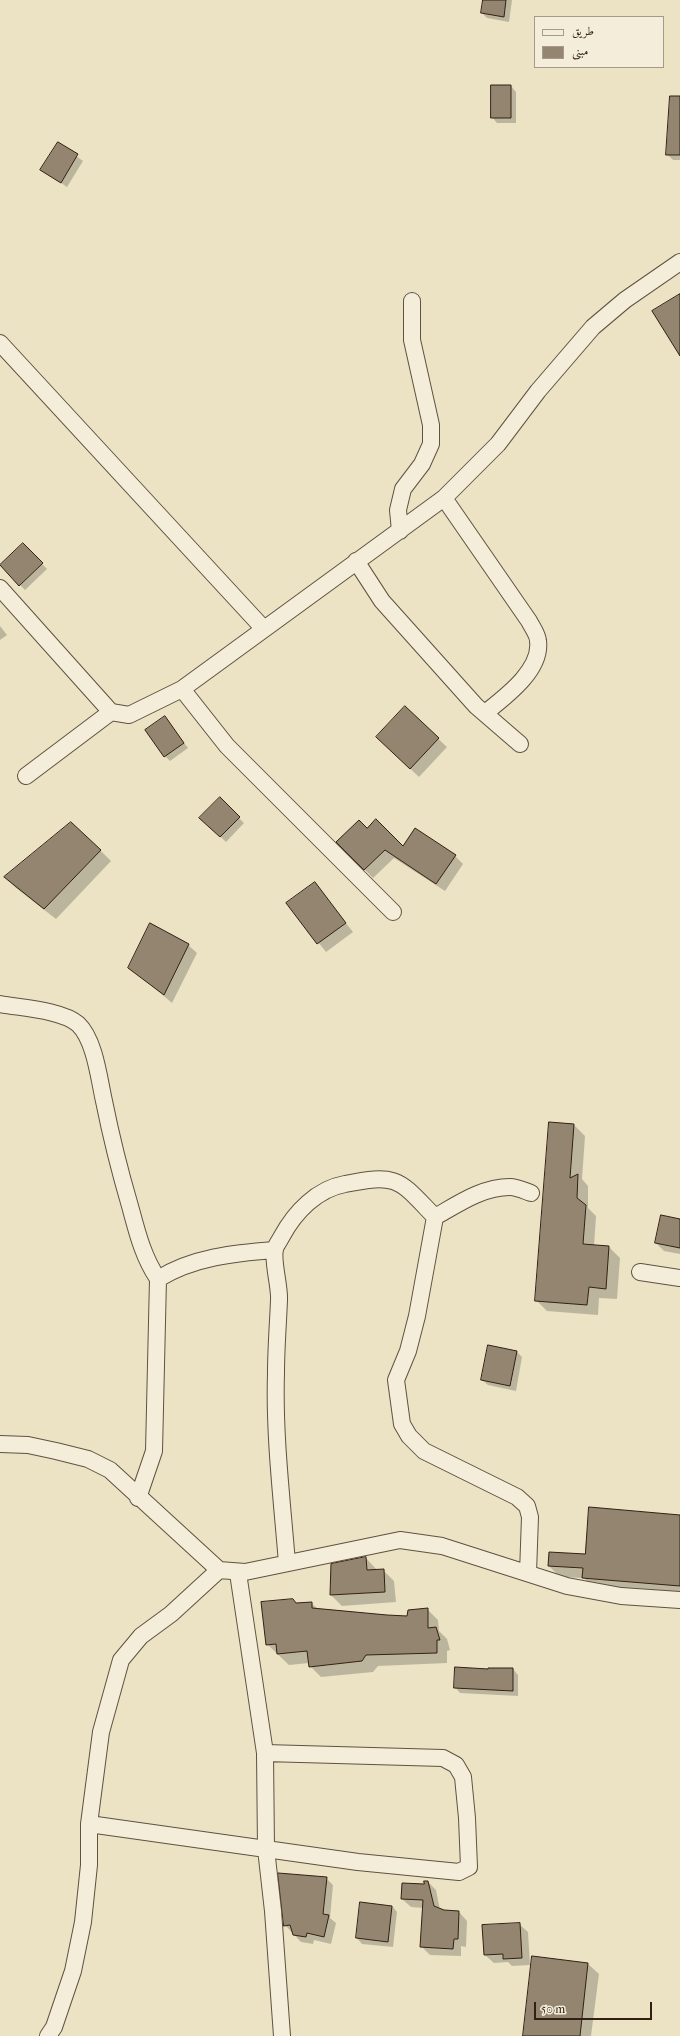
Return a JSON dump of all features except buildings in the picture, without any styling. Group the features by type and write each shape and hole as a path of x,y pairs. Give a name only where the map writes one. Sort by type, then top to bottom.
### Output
{"street":[{"path":"0,588 111,712 129,715 182,689 444,498 498,444 538,391 594,327 625,300 680,262"},
{"path":"400,531 398,510 403,489 422,464 431,444 430,425 412,340 412,301"},
{"path":"0,343 264,630"},
{"path":"444,498 529,621 538,640 537,655 528,673 505,697 485,713"},
{"path":"356,561 382,601 485,713 520,744"},
{"path":"182,689 227,746 393,912"},
{"path":"26,776 111,712"},
{"path":"0,1004 58,1014 78,1024 87,1035 94,1055 110,1131 133,1219 147,1264 158,1279 154,1451 138,1498"},
{"path":"287,1563 277,1432 276,1374 279,1298 275,1250 289,1223 306,1204 322,1192 342,1184 367,1180 388,1179 400,1182 435,1218"},
{"path":"528,1573 530,1516 527,1506 517,1497 424,1451 409,1436 402,1424 396,1380 408,1351 415,1323 435,1218 472,1196 495,1190 511,1187 531,1193"},
{"path":"158,1279 182,1267 232,1253 275,1250"},
{"path":"640,1272 680,1278"},
{"path":"0,1444 28,1445 88,1459 110,1470 138,1498 167,1521 218,1570 238,1573 400,1540 442,1546 567,1586 621,1596 680,1600"},
{"path":"48,2036 54,2026 73,1971 83,1922 89,1865 89,1824 101,1732 121,1660 141,1636 171,1614 218,1570"},
{"path":"238,1573 265,1754 266,1849 273,1911 282,2036"},
{"path":"89,1824 358,1862 459,1872 469,1867 470,1862 463,1777 456,1765 443,1758 265,1754"}]}
